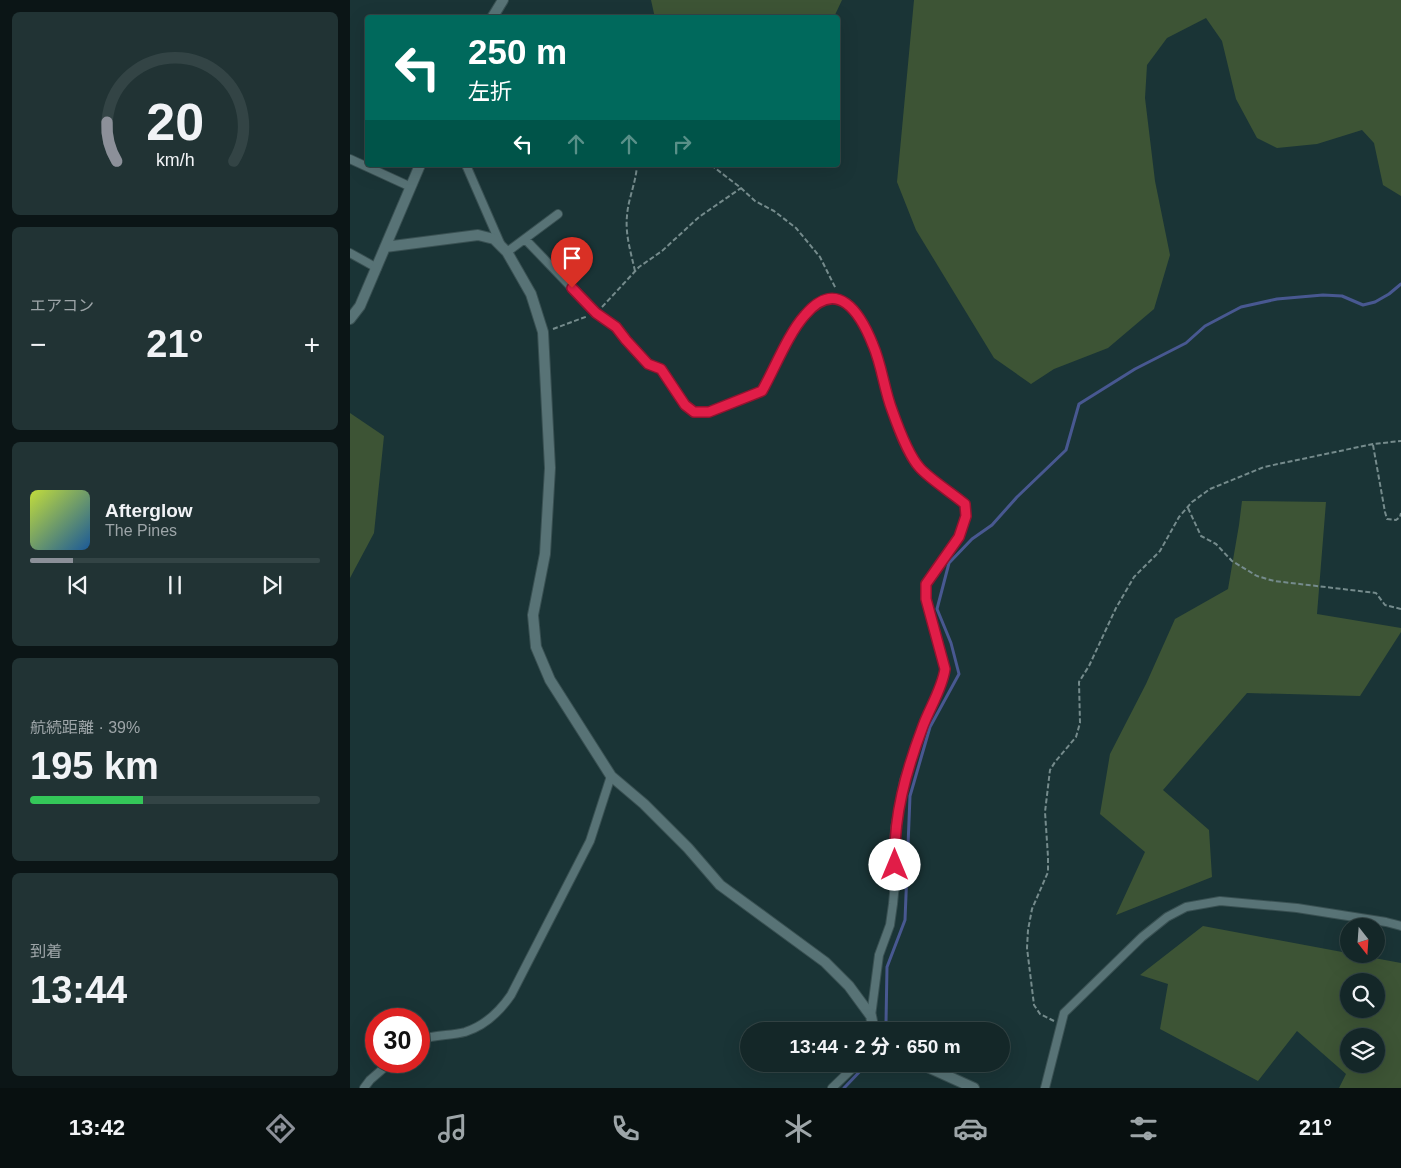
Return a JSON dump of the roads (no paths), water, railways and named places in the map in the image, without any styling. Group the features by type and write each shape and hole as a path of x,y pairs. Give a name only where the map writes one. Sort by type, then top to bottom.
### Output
{"street":[{"path":"494,15 503,0"},
{"path":"350,159 365,166"},
{"path":"367,167 411,187"},
{"path":"350,319 360,306 419,167"},
{"path":"467,167 500,244"},
{"path":"507,252 558,214"},
{"path":"385,247 478,235 494,239 507,252 531,294 543,332 550,468 545,554 533,615 536,648 550,680 611,776 644,804 688,848 720,884 825,962 849,986 871,1016"},
{"path":"525,239 596,313 616,327 648,364 661,369 685,405 694,412 709,412 762,391 804,315 821,300 832,297 840,299 861,320 873,345 892,410 908,447 920,468 965,504 966,516 959,537 926,584 926,599 945,669 944,678 923,726 904,781 894,848 895,883 893,904 890,925 879,955 871,1016 872,1022"},
{"path":"350,253 376,268"},
{"path":"430,1035 466,1032 486,1021 500,1010 511,995 590,841 611,776"},
{"path":"1045,1088 1064,1013 1142,937 1167,917 1186,906 1220,901 1297,908 1401,926"},
{"path":"832,1088 849,1072"},
{"path":"939,1072 974,1088"},
{"path":"364,1088 378,1073"}],"waterway":[{"path":"886,1022 887,967 905,920 910,796 930,727 959,674 951,643 937,609 949,563 972,539 992,525 1017,497 1066,450 1079,404 1135,369 1186,343 1205,326 1241,307 1277,299 1323,295 1342,296 1363,305 1375,302 1401,284"},
{"path":"844,1088 859,1072"}]}
